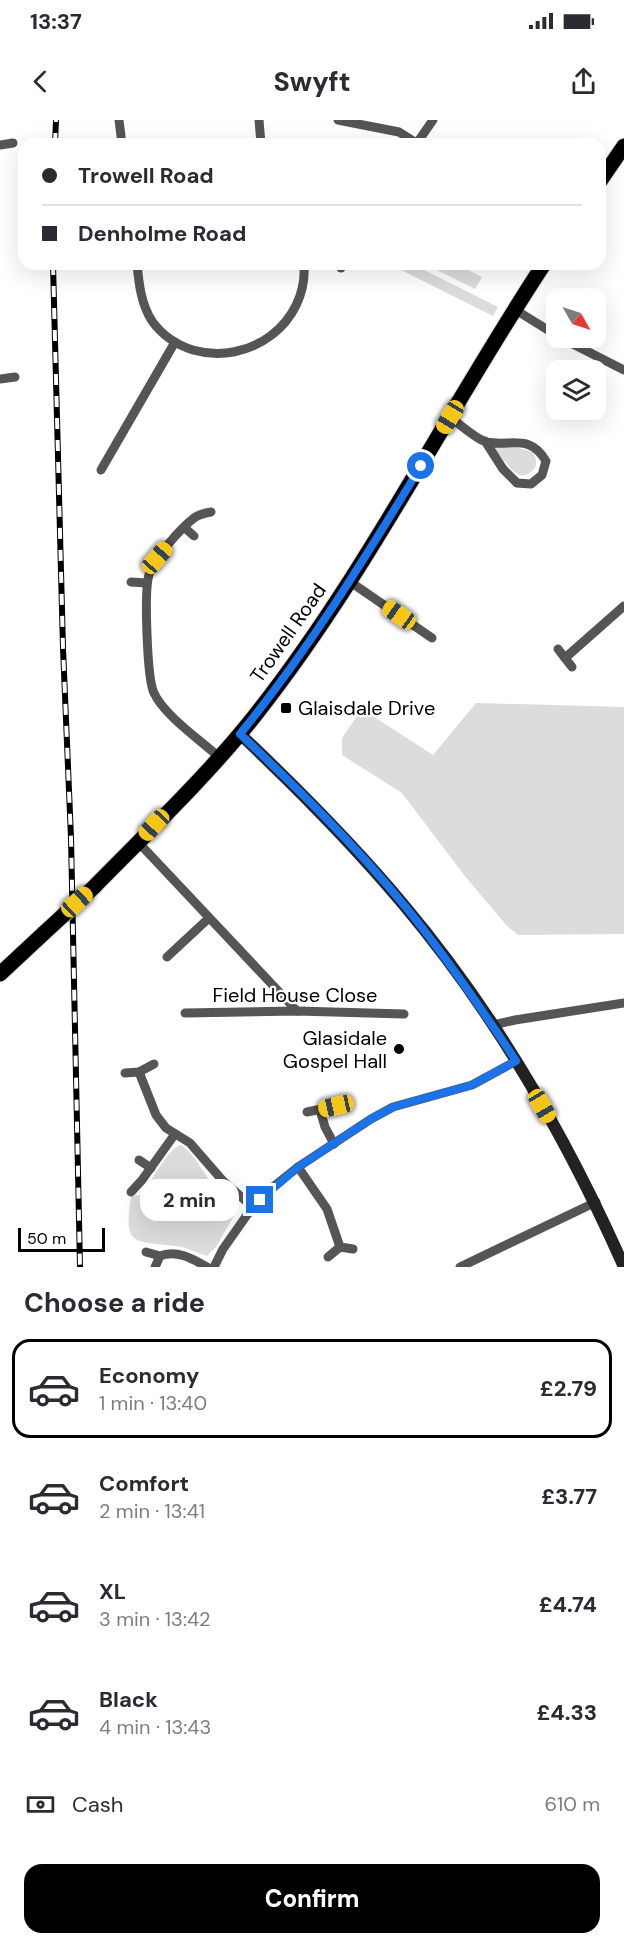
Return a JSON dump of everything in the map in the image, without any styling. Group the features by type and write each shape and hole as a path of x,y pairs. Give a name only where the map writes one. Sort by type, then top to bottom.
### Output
{"main road":[{"path":"606,174 622,155"},
{"name":"Trowell Road","path":"0,974 138,842 240,734 290,668 349,581 540,270"}],"street":[{"path":"119,120 121,138"},
{"path":"259,120 260,138"},
{"path":"338,120 399,132 408,138"},
{"path":"422,138 433,120"},
{"path":"0,145 13,144"},
{"path":"138,270 142,298 158,329 175,342 207,354 244,351 272,336 289,318 301,295 303,270"},
{"path":"514,309 546,329"},
{"path":"102,470 105,454 175,342"},
{"path":"581,348 624,370"},
{"path":"0,379 15,377"},
{"path":"450,417 485,441 503,469 517,483 531,484 542,475 546,461 539,449 519,442 485,441"},
{"path":"211,512 195,517 151,567 147,583 148,672 154,693 166,710 219,757"},
{"path":"185,528 194,536"},
{"path":"349,581 432,638"},
{"path":"131,582 147,583"},
{"path":"565,658 624,606"},
{"path":"558,649 573,667"},
{"path":"240,734 310,801 404,905 492,1025 516,1061 596,1202 624,1267"},
{"path":"138,842 297,1011"},
{"path":"167,957 210,918"},
{"path":"492,1025 624,1003"},
{"name":"Field House Close","path":"185,1013 297,1011 404,1014"},
{"path":"214,1267 227,1243 254,1208 280,1181 298,1167 393,1107 472,1085 516,1061"},
{"path":"125,1073 139,1072 154,1064"},
{"path":"139,1072 156,1115 166,1128 190,1143 223,1181 254,1208"},
{"path":"307,1112 336,1106"},
{"path":"320,1110 325,1127 334,1144"},
{"path":"131,1192 175,1134"},
{"path":"139,1160 151,1168"},
{"path":"298,1167 327,1209 340,1247"},
{"path":"460,1267 596,1202"},
{"path":"328,1257 340,1247 353,1249"},
{"path":"146,1252 160,1256 177,1253 207,1267"},
{"path":"155,1267 160,1256"}],"shaded area":[{"path":"401,270 424,270 498,307 493,316"},
{"path":"437,270 468,270 482,277 475,289"},
{"path":"495,445 533,452 535,467 522,476 514,472 495,450"},
{"path":"476,703 624,707 624,934 518,935 507,926 464,875 402,793 342,755 342,738 362,709 433,755"},
{"path":"181,1145 194,1157 236,1212 216,1247 207,1256 179,1247 140,1241 130,1232 131,1196 142,1195 165,1159"}],"railway":[{"path":"55,138 56,120"},
{"path":"53,270 63,648 71,838 80,1267"}],"place":[{"name":"Glaisdale Drive","path":"286,708"},
{"name":"Glasidale Gospel Hall","path":"399,1049"}],"route":[{"path":"260,1200 286,1175 393,1107 472,1085 516,1061 466,987 404,905 310,801 240,734 290,668 349,581 421,466"}]}
